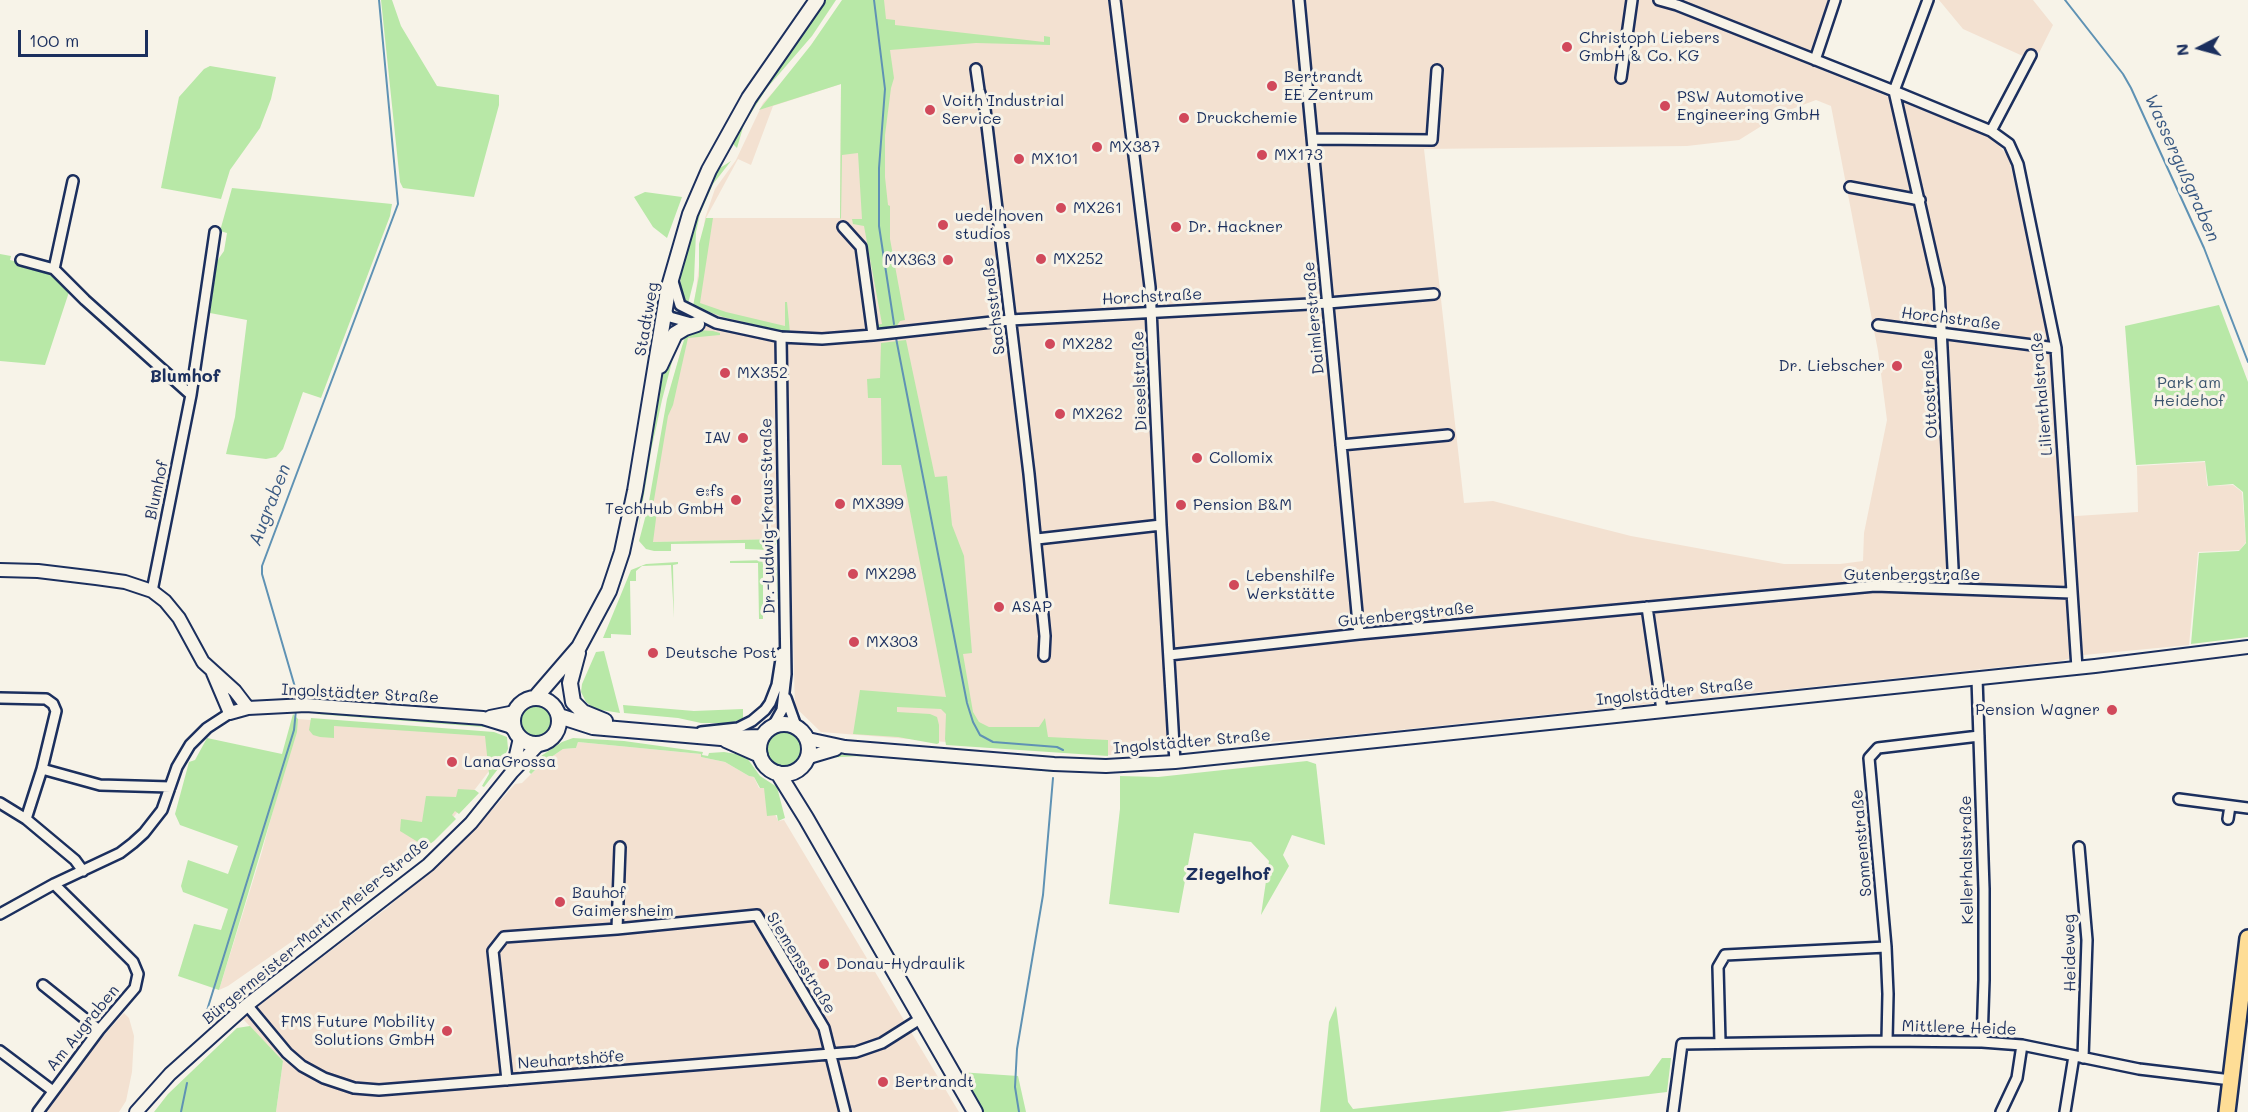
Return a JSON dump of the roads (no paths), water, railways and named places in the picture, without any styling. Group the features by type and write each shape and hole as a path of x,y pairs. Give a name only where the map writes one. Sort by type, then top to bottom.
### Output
{"main road":[{"name":"Stadtweg","path":"535,698 579,647 609,591 622,552 635,491 664,309 690,214 717,154 749,98 816,0"},
{"path":"651,387 671,340 685,328 697,324"},
{"path":"579,647 570,676 573,702 583,712 617,729"},
{"name":"Stadtweg","path":"550,702 566,664"},
{"path":"535,698 550,702 559,716 555,735 545,743 532,744 517,734 513,724 515,712 527,700 535,698"},
{"path":"559,716 593,727 721,738 762,737"},
{"path":"778,773 802,768 809,757 808,739 796,726 789,723 772,726 762,737 760,754 766,766 778,773 806,818 975,1112"},
{"path":"555,735 593,727"},
{"path":"721,738 760,754"},
{"path":"796,771 806,818"},
{"path":"2227,1112 2248,938"}],"street":[{"name":"Dieselstraße","path":"1114,0 1152,313 1161,525 1175,762"},
{"name":"Daimlerstraße","path":"1299,0 1359,634"},
{"path":"1621,78 1632,0"},
{"name":"Lilienthalstraße","path":"1659,0 1677,5 1894,91 1991,131 2009,144 2018,164 2056,348 2077,668"},
{"path":"1815,60 1835,0"},
{"path":"1894,91 1928,0"},
{"path":"1991,131 2031,55"},
{"name":"Sachsstraße","path":"976,69 985,109 1037,539 1044,656"},
{"path":"1313,139 1432,140 1437,70"},
{"name":"Ottostraße","path":"1894,91 1939,288 1954,588"},
{"path":"54,269 73,181"},
{"path":"1850,187 1920,200"},
{"path":"843,227 861,247 873,335"},
{"name":"Blumhof","path":"152,591 191,395 215,232"},
{"path":"21,260 54,269 85,300 191,395"},
{"name":"Horchstraße","path":"672,275 680,305 716,323 781,338 822,339 1010,320 1328,303 1434,294"},
{"name":"Horchstraße","path":"664,309 670,317 697,324 716,323"},
{"name":"Horchstraße","path":"1878,325 2056,348"},
{"name":"Dr.-Ludwig-Kraus-Straße","path":"772,726 782,710 785,693 781,338"},
{"path":"1341,445 1448,435"},
{"path":"1037,539 1161,525"},
{"path":"0,570 38,571 125,582 152,591 165,601 179,618 198,655 213,673 235,691 248,708"},
{"name":"Gutenbergstraße","path":"1169,655 1359,634 1875,586 2071,593"},
{"path":"1647,607 1662,710"},
{"path":"692,735 706,731 738,728 752,721 765,710 777,685 786,639"},
{"name":"Ingolstädter Straße","path":"845,747 1054,764 1106,766 1175,762 2077,668 2248,647"},
{"path":"213,673 230,713"},
{"name":"Kellerhalsstraße","path":"1977,678 1984,889 1982,1042"},
{"name":"Dr.-Ludwig-Kraus-Straße","path":"785,693 796,726"},
{"path":"0,698 46,699 53,704 56,711 42,769 26,819"},
{"name":"Ingolstädter Straße","path":"0,914 120,853 144,833 166,804 177,767 190,745 207,728 230,713 248,708 296,705 483,718 509,726 517,734"},
{"name":"Ingolstädter Straße","path":"483,718 515,712"},
{"name":"Bürgermeister-Martin-Meier-Straße","path":"512,772 517,734"},
{"name":"Sonnenstraße","path":"1887,1041 1886,947 1869,758 1878,748 1979,736"},
{"path":"808,739 845,747"},
{"name":"Bürgermeister-Martin-Meier-Straße","path":"136,1112 170,1074 247,1005 428,865 471,823 512,772 539,744"},
{"path":"809,757 845,747"},
{"path":"42,769 100,785 170,788"},
{"path":"2179,799 2248,808"},
{"path":"0,803 26,819 75,860 83,871"},
{"path":"2228,819 2230,806"},
{"path":"617,929 620,847"},
{"name":"Heideweg","path":"2065,1112 2078,1057 2087,940 2079,847"},
{"name":"Am Augraben","path":"38,1112 99,1030 135,988 138,974 127,956 54,885"},
{"name":"Siemensstraße","path":"507,1080 493,951 504,937 617,929 757,915 824,1028 832,1055"},
{"path":"1720,1042 1718,967 1725,955 1886,947"},
{"path":"43,985 99,1030"},
{"name":"Neuhartshöfe","path":"247,1005 287,1053 302,1065 324,1078 354,1088 379,1090 856,1052 882,1043 920,1019"},
{"name":"Mittlere Heide","path":"1672,1112 1682,1044 1982,1042 2022,1045 2139,1069 2231,1080"},
{"path":"2001,1112 2017,1078 2022,1045"},
{"path":"0,1051 53,1091"},
{"path":"832,1055 845,1112"}],"waterway":[{"name":"Augraben","path":"296,701 297,694 262,574 262,566 398,204 379,0"},
{"path":"874,0 885,89 879,168 879,226 894,324"},
{"name":"Wassergußgraben","path":"2065,0 2123,74 2131,88 2204,248 2248,362"},
{"path":"896,338 967,703 973,722 980,735 993,742 1057,747 1063,750"},
{"name":"Augraben","path":"204,1020 294,730 296,710"},
{"path":"1019,1112 1015,1087 1017,1049 1043,895 1053,778"},
{"name":"Augraben","path":"181,1112 187,1083"}],"place":[{"name":"Christoph Liebers GmbH & Co. KG","path":"1567,47"},
{"name":"Bertrandt EE Zentrum","path":"1272,86"},
{"name":"PSW Automotive Engineering GmbH","path":"1665,106"},
{"name":"Voith Industrial Service","path":"930,110"},
{"name":"Druckchemie","path":"1184,118"},
{"name":"MX387","path":"1097,147"},
{"name":"MX173","path":"1262,155"},
{"name":"MX101","path":"1019,159"},
{"name":"MX261","path":"1061,208"},
{"name":"uedelhoven studios","path":"943,225"},
{"name":"Dr. Hackner","path":"1176,227"},
{"name":"MX252","path":"1041,259"},
{"name":"MX363","path":"948,260"},
{"name":"MX282","path":"1050,344"},
{"name":"Dr. Liebscher","path":"1897,366"},
{"name":"MX352","path":"725,373"},
{"name":"MX262","path":"1060,414"},
{"name":"IAV","path":"743,438"},
{"name":"Collomix","path":"1197,458"},
{"name":"e:fs TechHub GmbH","path":"736,500"},
{"name":"MX399","path":"840,504"},
{"name":"Pension B&M","path":"1181,505"},
{"name":"MX298","path":"853,574"},
{"name":"Lebenshilfe Werkstätte","path":"1234,585"},
{"name":"ASAP","path":"999,607"},
{"name":"MX303","path":"854,642"},
{"name":"Deutsche Post","path":"653,653"},
{"name":"Pension Wagner","path":"2112,710"},
{"name":"LanaGrossa","path":"452,762"},
{"name":"Bauhof Gaimersheim","path":"560,902"},
{"name":"Donau-Hydraulik","path":"824,964"},
{"name":"FMS Future Mobility Solutions GmbH","path":"447,1031"},
{"name":"Bertrandt","path":"883,1082"}],"district":[{"name":"Blumhof","path":"185,376"},
{"name":"Ziegelhof","path":"1228,874"}],"park label":[{"name":"Park am Heidehof","path":"2189,392"}]}
